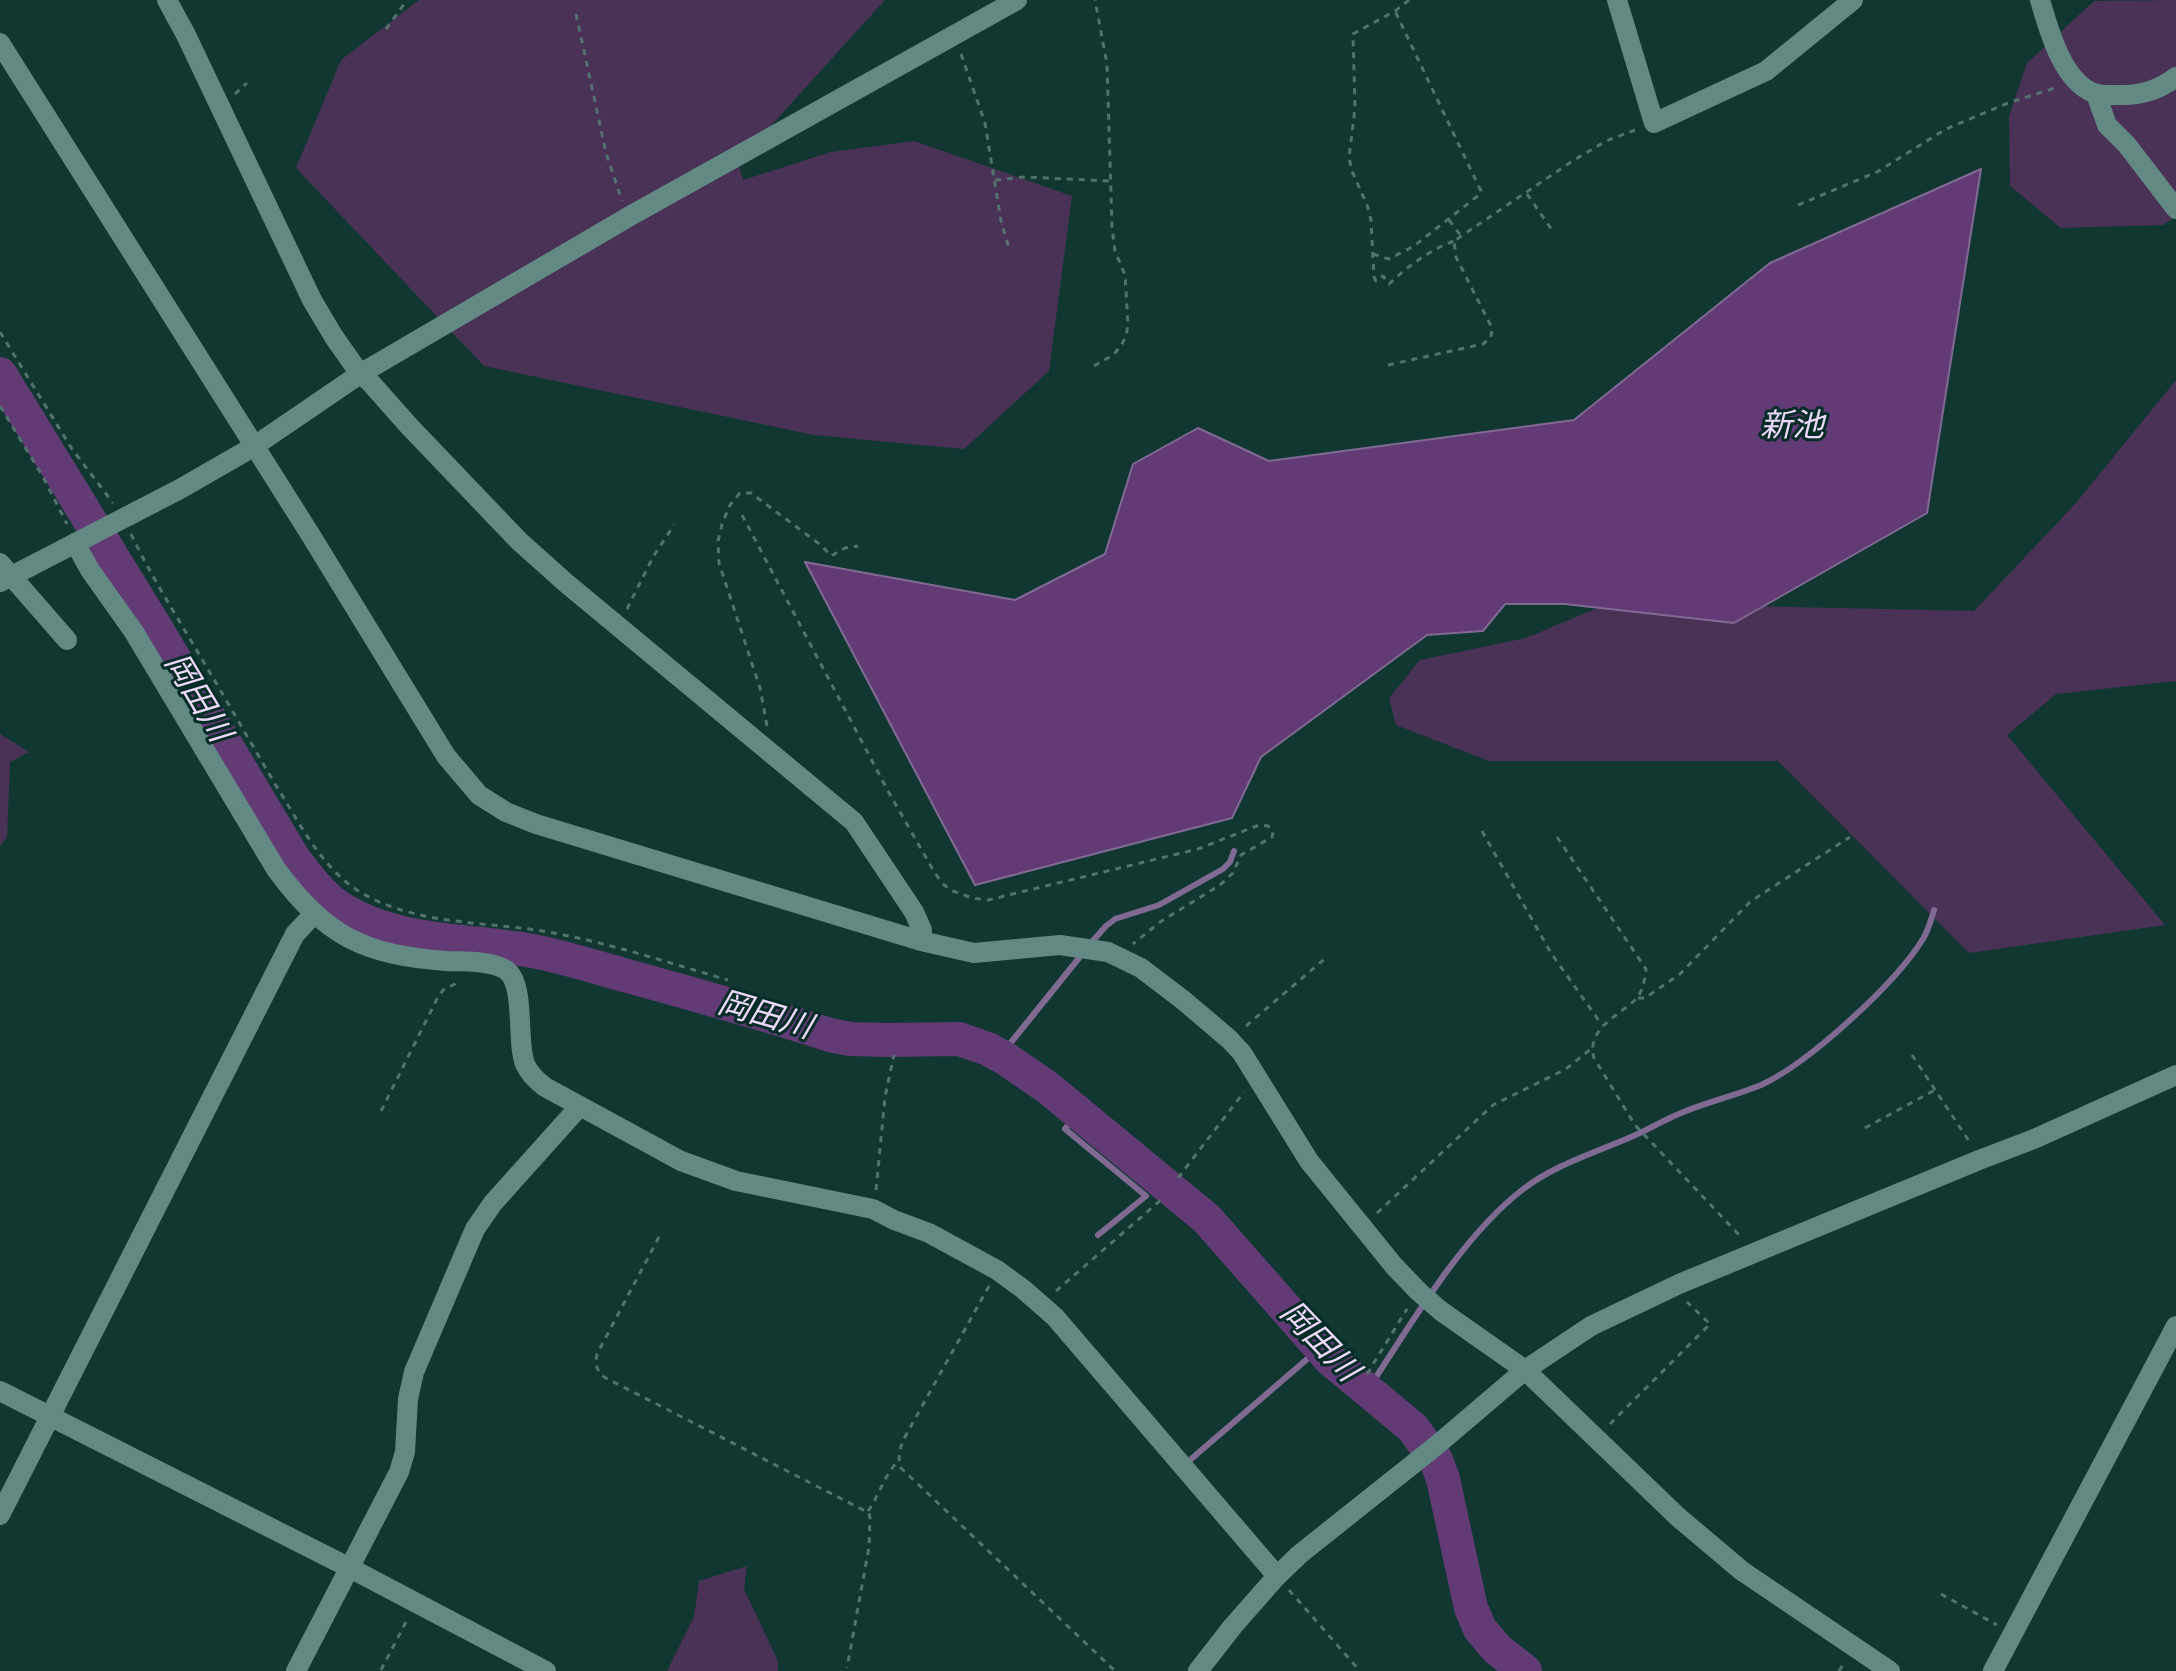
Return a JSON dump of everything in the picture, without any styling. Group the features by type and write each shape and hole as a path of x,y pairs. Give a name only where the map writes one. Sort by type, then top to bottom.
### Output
{"street":[{"path":"167,0 312,300 360,374 519,541 854,822 914,912 922,930 921,941"},
{"path":"67,640 4,574 120,520 253,447 360,374 630,216 1017,0"},
{"path":"1617,0 1654,123 1766,71 1853,0"},
{"path":"2040,0 2060,57 2076,80 2096,94 2133,96 2161,88 2176,77"},
{"path":"0,43 446,756 479,795 506,812 536,824 921,941 974,953 1060,945 1108,952 1141,968 1242,1053 1309,1161 1419,1292 1525,1370 1678,1517 1742,1571 1890,1671"},
{"path":"2096,94 2107,125 2127,145 2176,209"},
{"path":"78,541 90,570 134,632 276,869 293,894 313,915 344,936 379,951 495,965 508,971 516,984 525,1063 535,1079 681,1161 736,1181 873,1209 929,1233 997,1270 1055,1317 1277,1576"},
{"path":"0,1515 295,934 313,915"},
{"path":"1198,1671 1233,1626 1300,1554 1525,1370 1591,1326 1679,1284 2034,1139 2176,1075"},
{"path":"296,1671 399,1472 405,1452 408,1399 414,1372 475,1229 493,1203 580,1106"},
{"path":"1993,1671 2176,1326"},
{"path":"0,1391 546,1671"}],"path":[{"path":"386,29 407,0"},
{"path":"1094,366 1113,355 1121,346 1128,324 1125,275 1115,251 1112,227 1107,64 1095,0"},
{"path":"1409,0 1353,34 1355,108 1349,158 1371,220 1376,281 1383,276 1389,284 1438,247 1454,241 1606,141 1654,123"},
{"path":"1373,254 1389,259 1414,246 1481,191 1395,11"},
{"path":"576,14 606,153 630,216"},
{"path":"955,35 985,123 1001,221 1009,248"},
{"path":"1798,205 1877,172 1946,129 2008,103 2076,80"},
{"path":"995,180 1025,177 1110,181"},
{"path":"1526,192 1552,230"},
{"path":"1448,219 1461,236"},
{"path":"1388,365 1483,344 1491,337 1492,328 1456,257 1454,241"},
{"path":"0,332 72,449 106,492 287,803 319,853 345,883 396,910 557,933 728,980"},
{"path":"0,406 78,541"},
{"path":"757,742 766,731 767,721 760,688 719,563 718,541 730,505 740,493 751,493 831,556 845,548 858,546"},
{"path":"742,515 888,791 932,868 950,890 988,900 1198,849 1259,825 1268,826 1273,832 1272,837 1241,855 1233,873 1160,922 1127,949 1122,959"},
{"path":"615,624 623,616 653,557 674,525"},
{"path":"1482,831 1551,953 1602,1025"},
{"path":"1363,1227 1493,1105 1566,1069 1592,1048 1602,1025 1637,998 1646,969 1557,837"},
{"path":"1637,998 1645,998 1680,974 1751,901 1850,837"},
{"path":"1230,1040 1328,956"},
{"path":"381,1111 437,999 443,990 465,980"},
{"path":"1592,1048 1594,1058 1635,1125 1733,1226 1755,1253"},
{"path":"873,1209 885,1097 894,1055"},
{"path":"1912,1055 1979,1160"},
{"path":"1178,1178 1259,1077"},
{"path":"1865,1128 1935,1090"},
{"path":"1041,1304 1162,1199"},
{"path":"659,1237 597,1354 595,1363 598,1370 604,1377 867,1511 870,1518 869,1547 847,1668"},
{"path":"997,1270 899,1449 901,1468 1115,1671"},
{"path":"1596,1438 1710,1324 1686,1302 1679,1284"},
{"path":"1367,1374 1419,1292"},
{"path":"867,1511 876,1499 889,1469 899,1460"},
{"path":"1277,1576 1360,1671"},
{"path":"1941,1594 2013,1634"},
{"path":"381,1670 416,1603"}],"shaded area":[{"path":"419,0 885,0 738,162 743,180 831,152 914,141 1072,196 1049,371 964,449 814,435 484,366 296,168 341,60"},
{"path":"2176,0 2176,217 2162,225 2061,228 2010,186 2009,116 2027,63 2094,1"},
{"path":"2176,380 2176,681 2056,694 2007,735 2165,925 1969,953 1778,761 1489,761 1396,725 1389,698 1420,660 1526,638 1609,603 1974,611 2076,503"},
{"path":"0,734 29,752 10,762 7,837 0,846"},
{"path":"747,1566 744,1589 778,1661 778,1671 667,1671 694,1617 699,1581"}],"water":[{"name":"新池","path":"1981,169 1927,513 1734,623 1565,604 1505,604 1483,631 1427,635 1261,757 1232,818 975,885 805,562 1015,600 1105,554 1133,464 1198,428 1269,461 1574,420 1770,263"}],"waterway":[{"name":"岡田川","path":"0,374 294,859 330,900 369,923 393,931 547,954 830,1035 850,1039 959,1039 1006,1059 1047,1087 1207,1219 1331,1360 1413,1428 1436,1460 1443,1479 1471,1608 1480,1629 1497,1649 1525,1671"},
{"path":"1090,944 1115,919 1159,905 1223,869 1234,851"},
{"path":"1365,1390 1461,1253 1501,1208 1522,1190 1547,1173 1575,1160 1679,1114 1752,1089 1781,1074 1850,1021 1893,978 1923,939 1934,910"},
{"path":"1000,1056 1083,953"},
{"path":"1080,1112 1065,1129 1146,1196 1098,1235"},
{"path":"1190,1460 1320,1348"}]}
